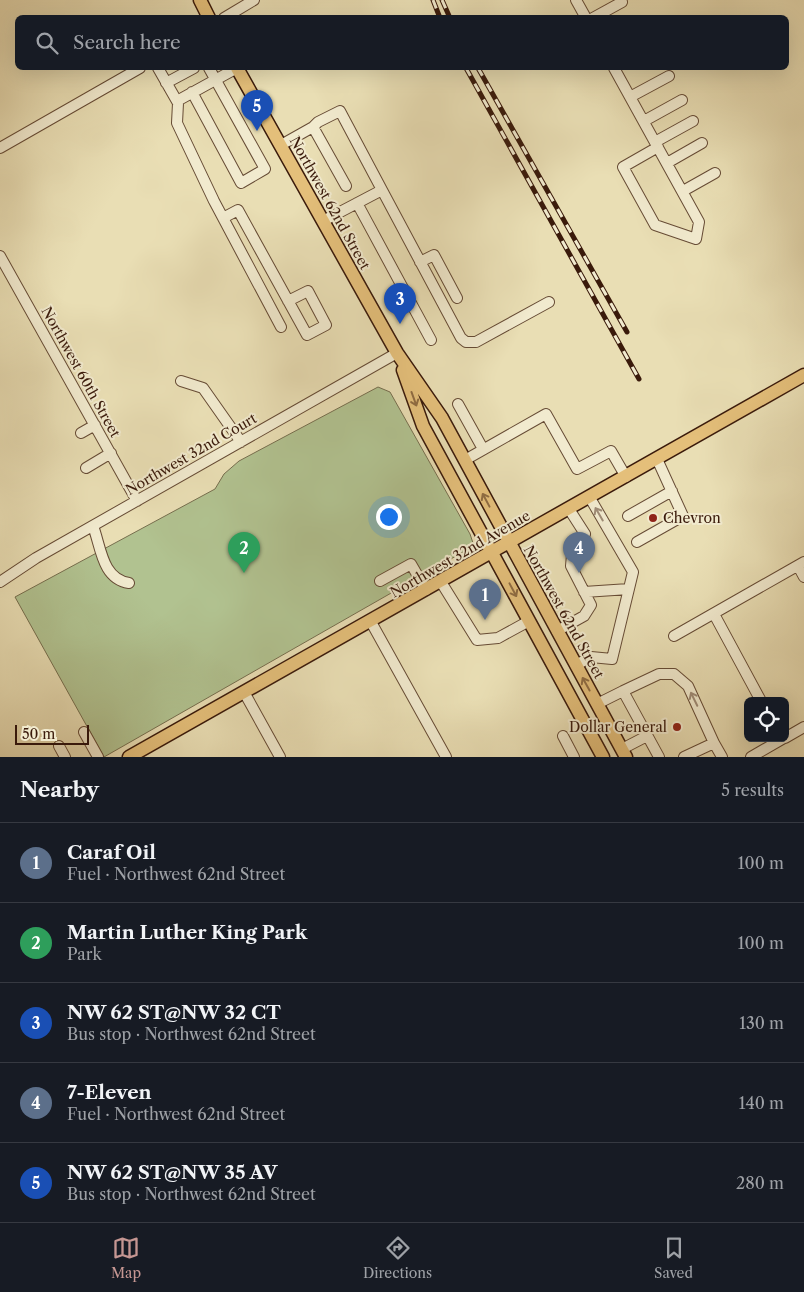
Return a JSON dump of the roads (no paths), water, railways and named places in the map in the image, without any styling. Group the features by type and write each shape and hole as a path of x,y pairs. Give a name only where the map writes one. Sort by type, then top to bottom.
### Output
{"main road":[{"path":"200,0 208,15"},
{"name":"Northwest 62nd Street","path":"238,70 397,353 442,418 624,753"},
{"name":"Northwest 62nd Street","path":"397,353 423,426 603,757"},
{"name":"Northwest 32nd Avenue","path":"129,757 372,622 804,376"}],"street":[{"path":"229,15 254,0"},
{"path":"576,0 584,15"},
{"path":"598,15 622,2"},
{"path":"0,148 136,70"},
{"path":"159,70 177,101 177,123 223,218 281,327"},
{"path":"166,82 190,70"},
{"path":"192,92 241,183 266,170 210,70"},
{"path":"177,101 234,70"},
{"path":"617,70 630,97 644,121 657,145 667,163 683,191 698,222 696,238 655,225 623,167 657,145 693,121"},
{"path":"630,97 669,76"},
{"path":"644,121 682,100"},
{"path":"281,145 340,111 461,338 466,342 476,342 549,302"},
{"path":"313,127 346,186"},
{"path":"667,163 702,144"},
{"path":"683,191 715,173"},
{"path":"323,221 382,190"},
{"path":"357,203 431,340"},
{"path":"223,218 238,210 288,301"},
{"path":"420,262 434,255 457,298"},
{"name":"Northwest 60th Street","path":"0,256 137,500"},
{"name":"Northwest 32nd Court","path":"0,582 36,558 397,353"},
{"path":"181,380 203,388 241,442"},
{"path":"458,404 483,449"},
{"path":"464,460 546,414 577,469 611,451 626,477"},
{"path":"81,433 95,425"},
{"path":"86,468 111,453"},
{"path":"637,542 683,516 657,460"},
{"path":"628,516 672,491"},
{"path":"576,665 591,657 612,659 633,572 590,498"},
{"path":"557,631 584,616 591,605 572,566 572,555 585,534 569,509"},
{"path":"93,526 102,555 111,573 116,579 129,583"},
{"path":"380,582 411,564 426,590"},
{"path":"674,636 801,564 804,577"},
{"path":"441,582 477,640 498,638 529,621"},
{"path":"584,592 629,589"},
{"path":"714,614 760,697"},
{"path":"372,622 446,757"},
{"path":"598,704 659,674 674,674 688,686 722,757"},
{"path":"622,691 659,757"},
{"path":"244,692 280,757"},
{"path":"789,735 804,727"},
{"path":"84,732 98,757"},
{"path":"563,736 574,757"},
{"path":"624,753 647,736"},
{"path":"755,756 778,742"},
{"path":"684,757 714,743"},
{"path":"59,746 65,757"}],"railway":[{"path":"433,0 439,15"},
{"path":"442,0 449,15"},
{"path":"467,70 639,379"},
{"path":"479,70 627,332"}],"place":[{"name":"NW 62 ST@NW 35 AV","path":"257,131"},
{"name":"NW 62 ST@NW 32 CT","path":"400,324"},
{"name":"Chevron","path":"653,518"},
{"name":"Martin Luther King Park","path":"244,573"},
{"name":"7-Eleven","path":"579,573"},
{"name":"Caraf Oil","path":"485,620"},
{"name":"Dollar General","path":"677,727"}]}
